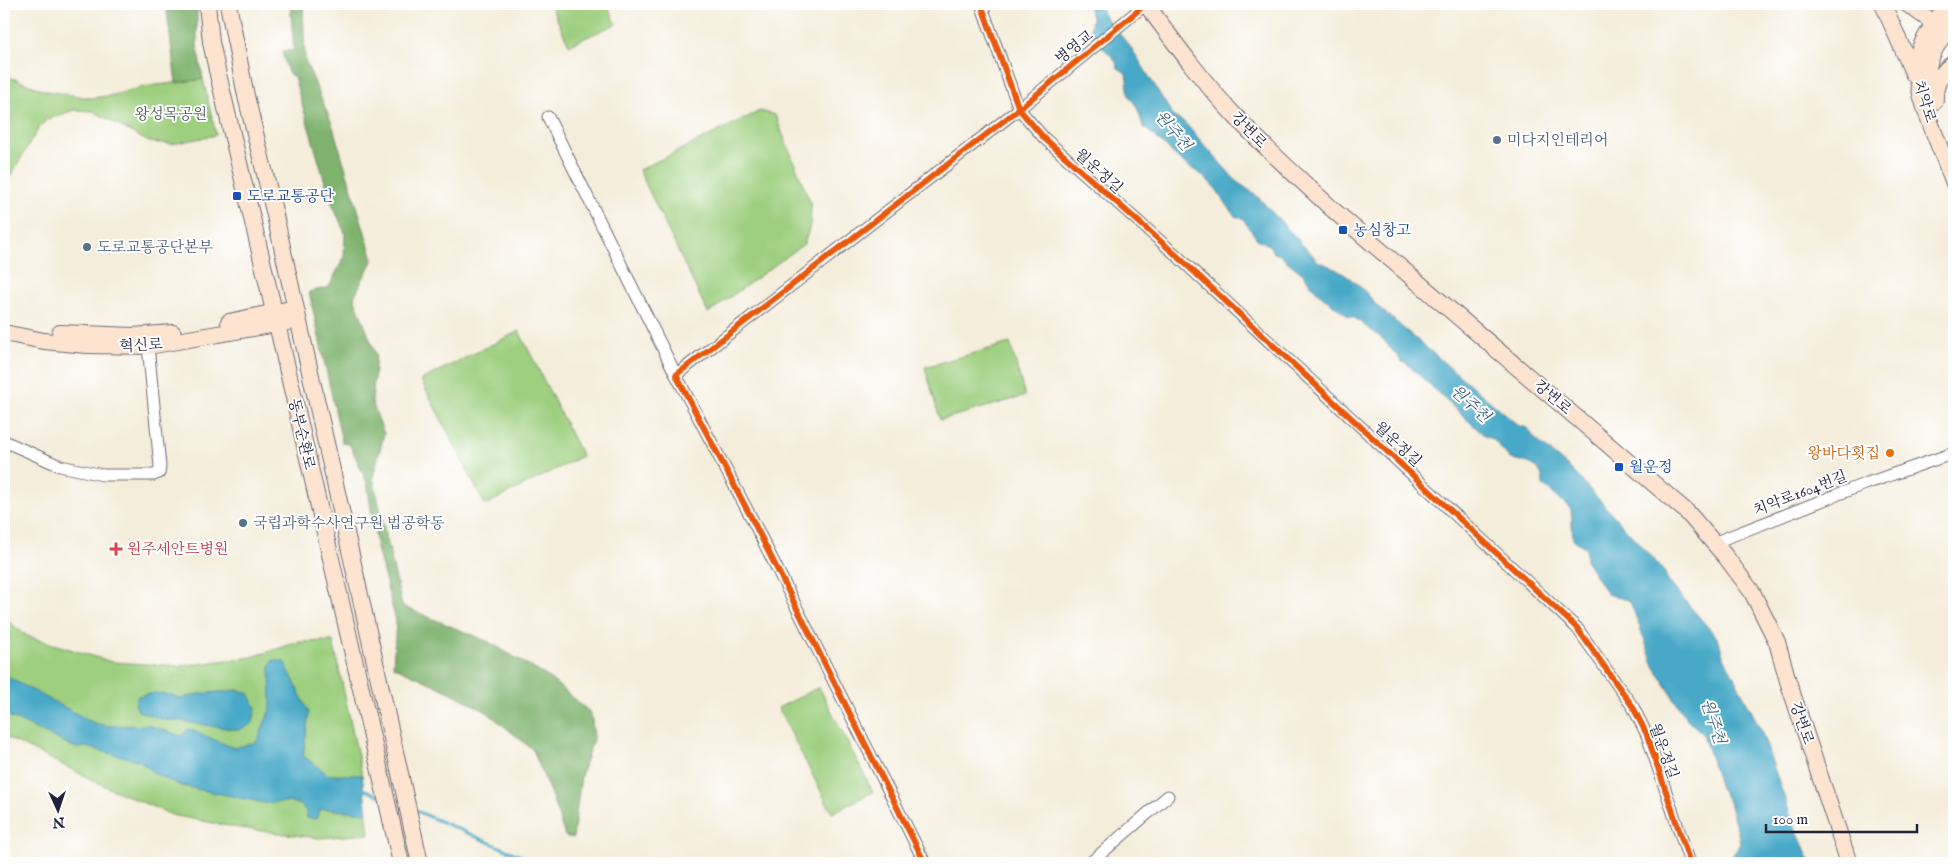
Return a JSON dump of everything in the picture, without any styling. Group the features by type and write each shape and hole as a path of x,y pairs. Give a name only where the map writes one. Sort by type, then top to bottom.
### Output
{"street":[{"name":"동부순환로","path":"207,4 217,70 401,863"},
{"name":"동부순환로","path":"228,4 246,96 274,211 420,863"},
{"name":"월운정길","path":"981,4 1019,108 1044,138 1175,254 1576,628 1633,707 1647,735 1690,863"},
{"path":"1883,4 1918,85"},
{"path":"1907,4 1947,18"},
{"name":"병영교","path":"1019,108 1143,6"},
{"name":"강변로","path":"1143,6 1235,116 1281,162 1340,215 1687,512 1713,542 1752,592 1776,642 1849,863"},
{"name":"치악로","path":"1947,18 1922,45 1916,64 1918,85 1954,183"},
{"name":"치악로","path":"1947,18 1927,68 1929,87 1954,156"},
{"path":"1935,105 1934,91 1936,83 1954,63"},
{"path":"676,374 1019,108"},
{"path":"548,117 924,863"},
{"path":"276,318 296,314"},
{"name":"혁신로","path":"4,323 63,333 133,336 178,333 276,318"},
{"name":"혁신로","path":"4,333 67,344 148,346 276,318"},
{"path":"4,441 60,466 103,476 154,475 159,472 160,466 148,346"},
{"name":"치악로1604번길","path":"1713,542 1862,485 1954,453"},
{"path":"1090,863 1168,796"}],"green space":[{"path":"166,4 197,4 197,46 203,79 176,83"},
{"path":"290,4 303,4 305,60 332,124 373,259 354,297 376,355 372,402 384,434 373,478 402,606 489,642 548,677 591,713 594,736 581,776 573,838 565,836 533,750 487,712 450,692 393,666 396,621 377,548 367,483 350,445 342,442 309,292 329,287 344,257 345,233 330,199 294,77 288,73 282,52 294,50"},
{"path":"550,4 607,4 616,24 569,45"},
{"name":"왕성목공원","path":"4,75 46,91 90,98 110,96 142,87 203,79 216,135 172,144 149,142 93,111 74,110 46,120 38,129 4,187"},
{"path":"760,111 775,115 811,204 810,226 804,244 708,313 639,170"},
{"path":"519,331 582,456 485,505 421,380"},
{"path":"1010,343 1025,396 940,420 925,367"},
{"path":"4,618 27,636 112,662 180,666 252,657 298,642 333,641 362,775 369,834 318,838 239,828 172,815 109,788 4,736 4,685 6,678 4,675"},
{"path":"819,687 873,792 832,813 778,708"}],"water":[{"name":"원주천","path":"1087,4 1100,4 1103,14 1132,49 1174,117 1185,123 1237,182 1255,194 1319,262 1351,279 1365,291 1376,305 1519,426 1528,428 1534,438 1574,472 1664,571 1668,581 1719,640 1722,653 1761,730 1792,820 1811,863 1734,863 1732,856 1741,844 1729,802 1720,788 1703,734 1686,718 1654,666 1630,601 1607,594 1586,561 1586,548 1573,539 1571,509 1543,485 1541,473 1533,465 1510,459 1493,439 1485,436 1406,363 1402,362 1383,339 1353,317 1349,317 1317,292 1303,274 1281,255 1274,253 1269,245 1257,239 1243,219 1235,216 1216,189 1202,175 1186,165 1143,126 1137,107 1129,96 1126,73 1118,68 1115,60 1090,35 1092,17"},
{"path":"273,660 285,662 309,713 303,756 329,775 362,775 367,813 324,809 320,810 316,819 307,818 306,811 301,805 291,802 265,803 182,786 155,774 140,761 86,747 76,748 4,714 4,675 94,723 109,726 149,725 181,736 189,729 234,748 257,742 271,707 270,666"},
{"path":"238,690 249,693 256,708 253,723 239,730 165,720 138,711 135,704 138,696 155,693 172,695 180,699 198,694"}],"waterway":[{"path":"360,788 380,796"},
{"path":"414,810 537,863"}],"cycle path":[{"path":"981,4 1019,109 1044,138 1175,254 1577,628 1633,707 1647,735 1690,863"},
{"path":"925,863 752,519 676,375 1019,109 1146,4"}],"place":[{"name":"미다지인테리어","path":"1497,140"},
{"name":"도로교통공단","path":"237,196"},
{"name":"농심창고","path":"1343,230"},
{"name":"도로교통공단본부","path":"87,247"},
{"name":"왕바다횟집","path":"1890,453"},
{"name":"월운정","path":"1619,467"},
{"name":"국립과학수사연구원 법공학동","path":"243,523"},
{"name":"원주세안트병원","path":"116,549"}]}
